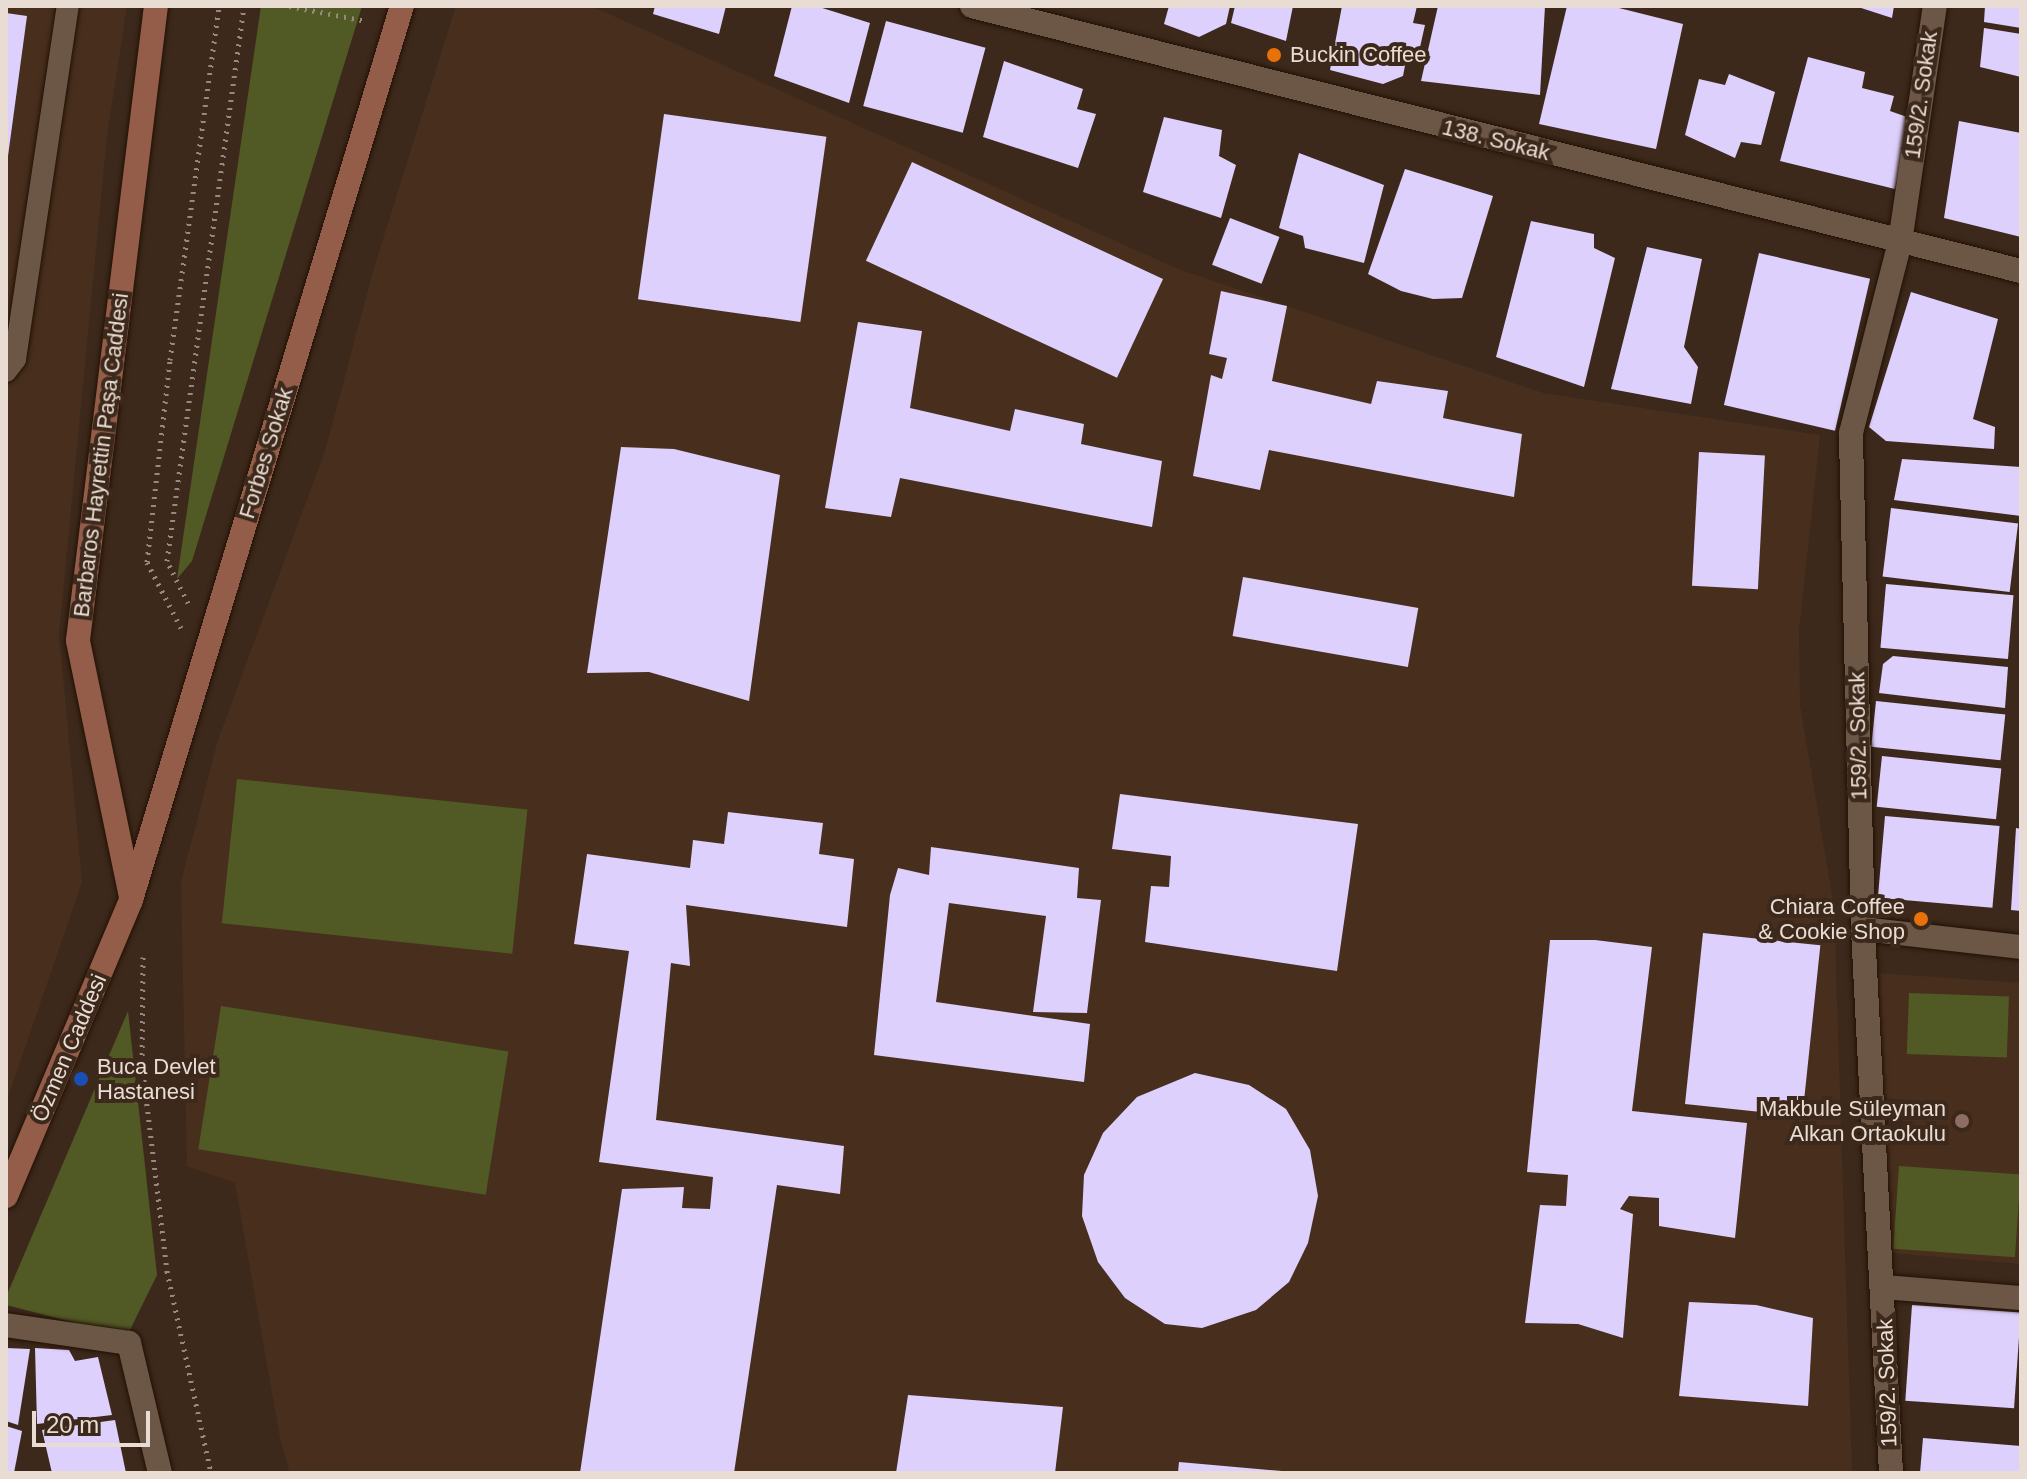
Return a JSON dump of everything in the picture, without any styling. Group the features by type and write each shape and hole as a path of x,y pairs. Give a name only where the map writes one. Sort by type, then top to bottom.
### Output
{"main road":[{"name":"Barbaros Hayrettin Paşa Caddesi","path":"131,900 78,640 156,6"},
{"name":"Forbes Sokak","path":"131,900 399,16"},
{"name":"Özmen Caddesi","path":"6,1196 131,900"}],"street":[{"name":"138. Sokak","path":"972,6 2021,271"},
{"name":"159/2. Sokak","path":"1891,1473 1863,929 1851,433 1900,242 1935,6"},
{"path":"1863,929 2021,947"},
{"path":"1883,1287 2021,1298"},
{"path":"6,1325 129,1343 160,1473"}],"lane":[{"path":"6,371 15,359 68,6"}],"path":[{"path":"201,668 147,562 170,360 219,6"},
{"path":"209,645 167,561 244,6"},
{"path":"289,6 399,16"},
{"path":"143,954 142,1064 167,1271 211,1473"}],"shaded area":[{"path":"6,6 127,6 107,136 59,633 82,882 6,1103"},
{"path":"456,6 591,6 1178,269 1543,393 1820,435 1799,630 1800,705 1834,907 1852,1473 290,1473 280,1438 235,1183 187,1166 181,882 218,740 325,451 374,268"},
{"name":"Makbule Süleyman Alkan Ortaokulu","path":"1877,973 2021,983 2021,1264 1892,1253 1886,1143 1900,1142 1906,1100 1884,1098"}],"green space":[{"path":"261,6 362,6 192,561 177,579"},
{"path":"237,779 527,810 512,954 222,923"},
{"path":"1909,993 2009,996 2007,1057 1907,1054"},
{"path":"221,1006 508,1052 486,1195 198,1149"},
{"path":"128,1011 157,1275 127,1336 6,1305 6,1297"},
{"path":"1899,1166 2021,1175 2015,1257 1893,1249"}],"building":[{"path":"655,6 726,6 719,34 653,14"},
{"path":"792,6 816,6 870,23 849,103 774,76"},
{"path":"1169,6 1230,6 1226,24 1199,37 1164,24"},
{"path":"1235,6 1293,6 1286,41 1231,23"},
{"path":"1342,6 1417,6 1413,23 1425,25 1418,56 1407,55 1403,76 1383,84 1330,70"},
{"path":"1438,6 1545,6 1540,95 1421,81"},
{"path":"1567,6 1611,6 1683,24 1656,149 1539,124"},
{"path":"1855,6 1894,6 1892,18"},
{"path":"1985,6 2021,6 2021,28 1984,22"},
{"path":"6,13 27,16 8,156 6,156"},
{"path":"886,21 985,48 963,133 863,106"},
{"path":"1984,28 2021,34 2021,77 1980,67"},
{"path":"1808,57 1865,72 1862,88 1894,96 1890,111 1910,118 1895,189 1780,161"},
{"path":"1004,61 1083,89 1077,109 1096,114 1078,168 983,137"},
{"path":"1729,74 1775,92 1761,145 1741,142 1735,158 1685,135 1699,79 1725,85"},
{"path":"664,114 826,137 800,322 638,299"},
{"path":"1164,117 1222,130 1219,156 1236,165 1221,218 1143,192"},
{"path":"1959,121 2021,133 2021,237 1944,218"},
{"path":"1299,153 1384,185 1364,263 1305,248 1303,236 1279,228"},
{"path":"912,162 1163,279 1117,378 866,261"},
{"path":"1405,169 1493,196 1462,298 1433,299 1401,291 1368,274"},
{"path":"1230,218 1279,237 1262,284 1212,265"},
{"path":"1531,221 1594,234 1594,248 1615,258 1584,387 1496,357"},
{"path":"1647,247 1702,259 1684,347 1698,367 1691,404 1611,389"},
{"path":"1759,253 1870,279 1835,431 1724,405"},
{"path":"1221,291 1287,306 1272,381 1371,404 1377,381 1448,391 1443,418 1522,434 1514,497 1269,450 1260,490 1193,476 1211,375 1222,379 1227,358 1209,354"},
{"path":"1911,292 1998,319 1973,419 1995,427 1994,449 1886,441 1869,427"},
{"path":"858,322 922,331 910,408 1010,431 1015,409 1084,424 1081,444 1162,461 1152,527 900,478 891,517 825,508"},
{"path":"621,447 674,449 780,475 749,701 649,672 587,673"},
{"path":"1699,452 1765,455 1758,589 1692,586"},
{"path":"1902,459 2021,467 2021,516 1894,500"},
{"path":"1891,508 2018,524 2010,592 1883,576"},
{"path":"1243,577 1418,608 1408,667 1233,636"},
{"path":"1886,584 2014,595 2008,659 1880,648"},
{"path":"1893,656 2008,667 2005,708 1879,693 1883,664"},
{"path":"1876,701 2005,715 2000,760 1871,747"},
{"path":"1882,756 2001,769 1996,819 1877,807"},
{"path":"1120,794 1358,824 1337,971 1145,942 1151,886 1169,887 1171,856 1112,849"},
{"path":"728,812 823,823 819,854 854,859 847,927 686,905 690,966 671,963 656,1120 844,1146 840,1194 777,1185 734,1473 580,1473 622,1189 684,1187 682,1208 710,1209 713,1177 599,1162 629,951 574,944 587,854 690,868 693,840 724,844"},
{"path":"1885,816 2000,826 1992,908 1878,898"},
{"path":"2016,828 2021,829 2021,911 2011,910"},
{"path":"931,847 1079,868 1077,898 1101,900 1087,1013 1033,1012 1046,916 949,903 936,1002 1090,1024 1084,1082 874,1055 890,895 898,868 929,875"},
{"path":"1703,933 1820,945 1802,1116 1685,1104"},
{"path":"1550,940 1595,940 1652,947 1632,1111 1747,1123 1735,1238 1659,1226 1659,1198 1629,1196 1620,1209 1633,1214 1623,1338 1578,1324 1525,1323 1540,1205 1566,1206 1568,1175 1527,1172"},
{"path":"1195,1073 1249,1085 1286,1109 1310,1150 1318,1196 1308,1243 1289,1282 1256,1310 1202,1328 1165,1324 1125,1298 1098,1262 1082,1216 1084,1175 1103,1133 1137,1097"},
{"path":"1689,1302 1756,1305 1813,1318 1808,1406 1679,1396"},
{"path":"1912,1305 2021,1313 2014,1408 1905,1401"},
{"path":"6,1348 30,1349 18,1425 6,1421"},
{"path":"35,1348 69,1350 75,1361 98,1357 112,1415 37,1424"},
{"path":"908,1395 1063,1407 1055,1473 896,1473"},
{"path":"115,1420 126,1473 52,1473 42,1430"},
{"path":"6,1426 22,1431 14,1473 6,1473"},
{"path":"1923,1438 2021,1446 2019,1473 1920,1473"},
{"path":"1179,1462 1282,1471 1282,1473 1178,1473"}],"place":[{"name":"Buckin Coffee","path":"1274,55"},
{"name":"Chiara Coffee & Cookie Shop","path":"1921,919"},
{"name":"Buca Devlet Hastanesi","path":"81,1079"},
{"name":"Makbule Süleyman Alkan Ortaokulu","path":"1962,1121"}]}
